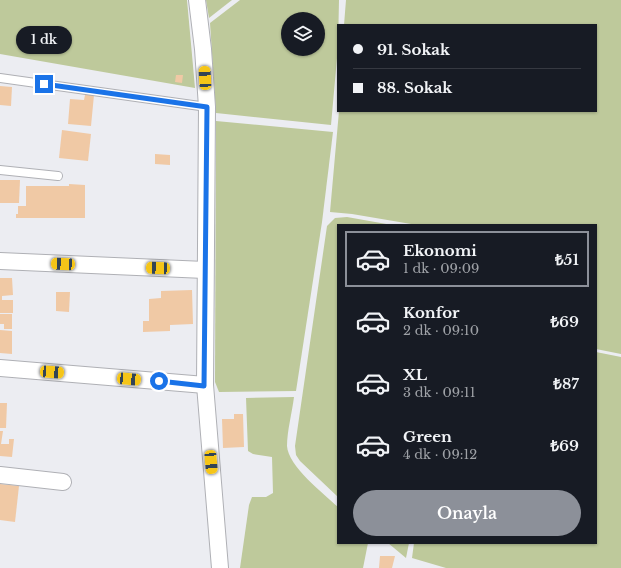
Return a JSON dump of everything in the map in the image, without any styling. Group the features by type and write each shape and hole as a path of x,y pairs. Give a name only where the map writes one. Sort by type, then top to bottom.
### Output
{"street":[{"path":"197,0 204,49 207,107 204,386 220,568"},
{"path":"0,261 205,270"},
{"path":"0,368 204,386"},
{"path":"0,475 63,482"}],"lane":[{"path":"0,78 207,107"},
{"path":"0,170 58,176"}],"green space":[{"path":"0,0 187,0 195,88 0,54"},
{"path":"206,0 232,0 209,18"},
{"path":"240,0 339,0 337,58 331,125 216,113 210,23"},
{"path":"346,0 621,0 621,354 597,349 597,224 411,224 352,214 330,212 339,112 597,112 597,24 344,24"},
{"path":"216,121 333,132 322,222 296,391 219,392 215,382"},
{"path":"347,217 386,224 337,224 337,496 300,461 296,455 295,446 327,226 335,218"},
{"path":"597,352 621,357 621,568 446,568 412,558 414,544 597,544"},
{"path":"294,397 287,440 289,454 300,471 337,506 337,544 368,544 363,568 240,568 249,505 252,497 266,497 273,493 272,457 253,454 248,451 246,398"},
{"path":"389,544 409,544 406,558"}],"building":[{"path":"176,75 183,75 182,83 175,82"},
{"path":"0,86 12,87 11,106 0,105"},
{"path":"85,95 94,95 91,126 68,124 70,99 84,100"},
{"path":"62,130 91,134 88,161 59,158"},
{"path":"155,154 170,155 170,165 155,164"},
{"path":"0,180 20,180 19,203 0,203"},
{"path":"69,184 85,185 85,218 16,218 16,214 18,214 18,206 26,206 26,186 69,186"},
{"path":"0,278 12,278 13,295 2,296 2,300 13,300 13,313 0,313"},
{"path":"192,290 193,324 170,325 170,331 143,332 143,321 149,321 149,299 161,298 161,291"},
{"path":"56,292 70,292 69,312 56,311"},
{"path":"0,314 12,314 12,329 4,329 4,324 0,324"},
{"path":"0,330 12,331 12,354 0,353"},
{"path":"0,403 7,403 6,428 0,428"},
{"path":"234,414 243,414 244,447 223,448 222,419 234,419"},
{"path":"0,431 3,431 1,444 9,444 9,439 14,439 12,457 0,456"},
{"path":"0,484 19,486 15,522 0,520"},
{"path":"380,556 395,556 392,568 379,568"}],"route":[{"path":"44,84 207,107 204,386 159,381"}]}
